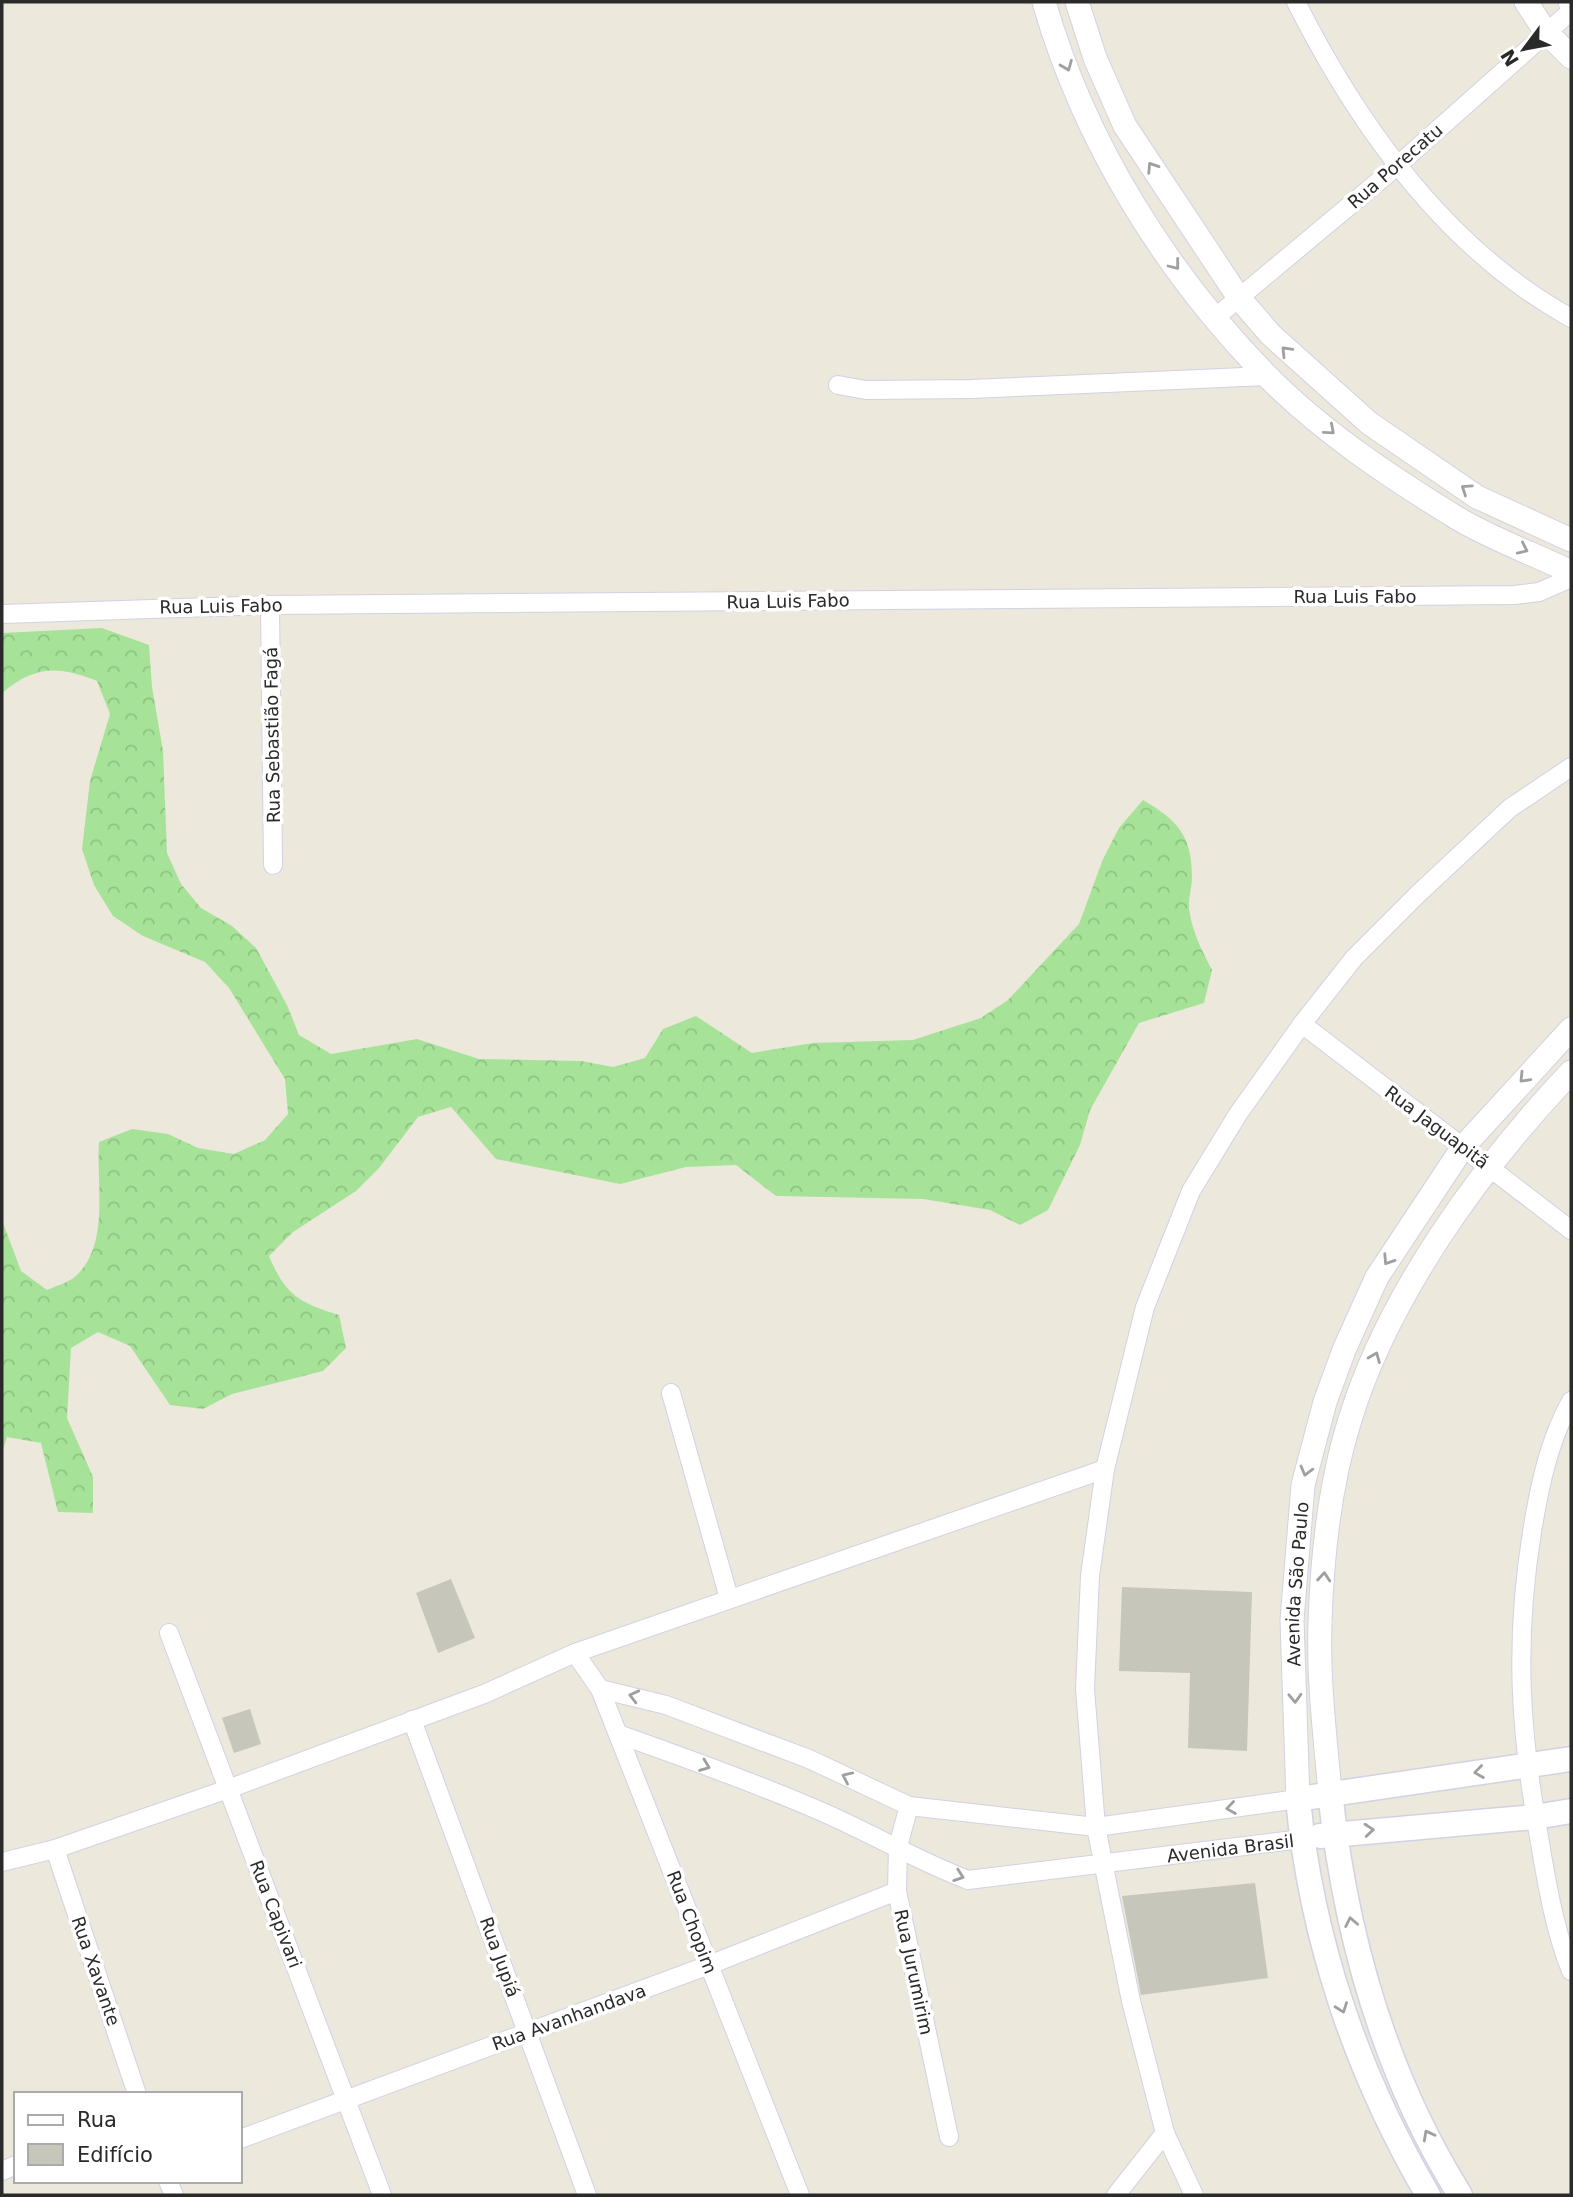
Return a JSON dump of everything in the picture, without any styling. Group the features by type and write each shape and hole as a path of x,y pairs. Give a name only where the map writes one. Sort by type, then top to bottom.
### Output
{"main road":[{"path":"1298,1798 1571,1759"},
{"name":"Avenida São Paulo","path":"1330,1792 1334,1833 1358,1957 1381,2034 1409,2099 1460,2195"},
{"name":"Avenida São Paulo","path":"1298,1798 1302,1839 1328,1967 1365,2073 1428,2195"},
{"name":"Avenida Brasil","path":"1302,1839 1334,1833 1535,1817 1571,1811"},
{"path":"1328,1967 1358,1957"},
{"path":"1380,2102 1409,2099"}],"street":[{"path":"1044,2 1052,30 1101,148 1156,240 1216,317 1267,376 1345,444 1458,519 1571,572"},
{"path":"1077,2 1095,58 1125,126 1239,298 1298,362 1369,423 1477,497 1571,540"},
{"path":"1296,2 1330,70 1397,166 1472,246 1544,303 1571,318"},
{"path":"1526,2 1545,31 1571,57"},
{"name":"Rua Porecatu","path":"1216,317 1397,166 1545,31 1571,11"},
{"path":"838,385 866,390 971,389 1267,376"},
{"name":"Rua Luis Fabo","path":"2,614 271,605 1515,595 1539,592 1571,578"},
{"name":"Rua Sebastião Fagá","path":"271,605 273,865"},
{"path":"1194,2195 1164,2133 1131,2001 1096,1827 1085,1689 1090,1576 1105,1469 1145,1307 1191,1191 1238,1114 1302,1024 1354,958 1510,808 1571,767"},
{"name":"Rua Jaguapitã","path":"1302,1024 1571,1230"},
{"name":"Avenida São Paulo","path":"1298,1798 1292,1620 1303,1485 1325,1402 1344,1350 1377,1277 1463,1147 1571,1029"},
{"name":"Avenida São Paulo","path":"1330,1792 1320,1665 1320,1621 1328,1526 1349,1424 1385,1332 1436,1243 1490,1168 1571,1072"},
{"path":"671,1392 729,1598"},
{"path":"1571,1401 1563,1416 1538,1492 1524,1581 1519,1671 1525,1766 1546,1878 1571,1971"},
{"path":"2,1862 55,1849 228,1789 484,1694 575,1653 1105,1469"},
{"path":"1292,1620 1320,1621"},
{"name":"Rua Capivari","path":"169,1633 382,2195"},
{"name":"Rua Chopim","path":"575,1653 600,1689 796,2188"},
{"path":"600,1689 666,1705 796,1754 909,1806 1096,1827 1298,1798"},
{"name":"Rua Jupiá","path":"412,1720 587,2195"},
{"name":"Avenida Brasil","path":"618,1734 811,1807 898,1846 933,1867 968,1880 1017,1877 1104,1863 1302,1839"},
{"name":"Rua Jurumirim","path":"909,1806 898,1846 897,1891 949,2137"},
{"name":"Rua Xavante","path":"55,1849 136,2092"},
{"name":"Rua Avanhandava","path":"242,2138 709,1965 897,1891"},
{"path":"1116,2195 1164,2133"},
{"path":"782,2195 796,2188"}],"green space":[{"path":"102,628 149,645 152,687 163,751 167,853 181,884 201,908 232,926 256,948 287,1005 299,1035 331,1054 417,1039 479,1059 581,1061 613,1067 645,1058 663,1029 696,1016 752,1053 813,1043 913,1040 981,1018 1008,1000 1079,924 1103,859 1119,828 1143,800 1173,822 1180,830 1189,850 1192,877 1190,917 1212,970 1204,1003 1139,1023 1090,1110 1080,1145 1048,1210 1020,1225 990,1210 923,1199 776,1196 736,1165 686,1167 620,1184 496,1159 451,1107 418,1117 379,1168 356,1191 293,1232 269,1256 281,1280 295,1296 339,1315 346,1348 323,1371 232,1394 203,1409 170,1405 130,1346 98,1332 71,1348 67,1418 93,1477 93,1513 58,1512 41,1443 7,1437 2,1453 2,1220 21,1271 47,1290 77,1275 94,1246 99,1212 99,1142 132,1129 168,1134 198,1148 234,1154 265,1140 288,1114 285,1079 229,988 205,962 143,936 113,916 94,885 82,849 90,781 110,714 97,681 70,673 48,671 26,677 2,693 2,633"}],"building":[{"path":"451,1579 475,1638 438,1653 416,1593"},
{"path":"1122,1587 1252,1592 1247,1751 1188,1748 1190,1673 1119,1671"},
{"path":"250,1709 261,1744 234,1753 222,1718"},
{"path":"1255,1883 1268,1978 1141,1995 1122,1896"}]}
